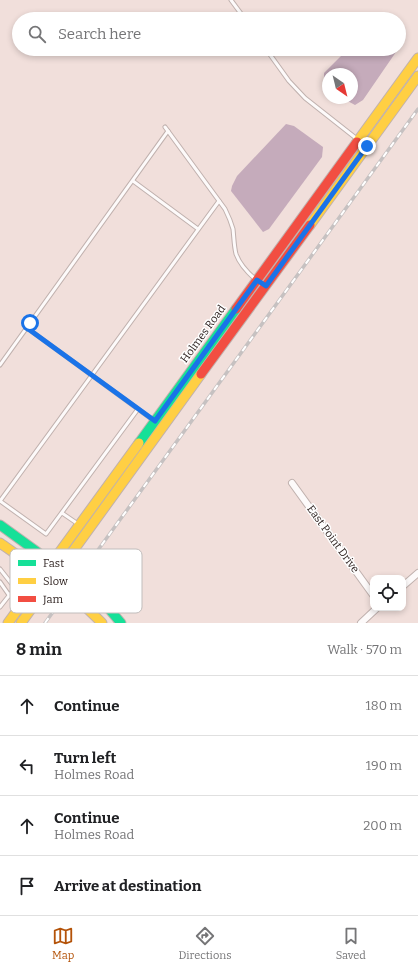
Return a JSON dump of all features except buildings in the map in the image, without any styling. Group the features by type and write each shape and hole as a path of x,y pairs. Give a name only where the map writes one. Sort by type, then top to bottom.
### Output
{"main road":[{"name":"Holmes Road","path":"62,549 418,58"},
{"name":"Holmes Road","path":"74,549 418,76"},
{"path":"359,140 367,146"},
{"path":"257,280 266,286"},
{"path":"155,421 162,427"},
{"path":"0,525 33,549"},
{"path":"0,543 10,550"},
{"name":"Holmes Road","path":"8,623 15,613"},
{"name":"Holmes Road","path":"21,623 28,613"},
{"path":"92,613 102,623"},
{"path":"112,613 121,623"}],"street":[{"name":"East Point Drive","path":"292,483 370,590"},
{"path":"406,583 418,573"},
{"path":"361,623 375,611"}],"lane":[{"path":"232,0 240,12"},
{"path":"271,56 289,81 305,98 359,140"},
{"path":"165,127 229,217 233,228 236,255 246,271 257,280"},
{"path":"0,365 168,132"},
{"path":"133,181 198,229"},
{"path":"138,409 46,534 0,501 219,201"},
{"path":"27,328 155,421"},
{"path":"62,512 79,525"},
{"path":"0,569 10,582"},
{"path":"0,582 9,595 0,606"}],"shaded area":[{"path":"341,56 393,56 363,100 358,103 358,68 329,68"},
{"path":"286,124 294,126 323,147 322,157 269,229 263,232 231,191 232,186 237,176"}],"railway":[{"path":"99,549 418,109"},
{"path":"45,623 52,613"}],"traffic: fast":[{"path":"139,443 236,309"},
{"path":"0,525 33,549"},
{"path":"112,613 121,623"}],"traffic: slow":[{"path":"357,142 418,58"},
{"path":"310,225 418,76"},
{"path":"74,549 201,374"},
{"path":"62,549 139,443"},
{"path":"0,543 10,550"},
{"path":"8,623 15,613"},
{"path":"21,623 28,613"},
{"path":"91,613 102,623"}],"traffic: jam":[{"path":"236,309 357,142"},
{"path":"201,374 310,225"}],"route":[{"path":"30,323 27,328 155,421 257,280 266,286 367,146"}]}
